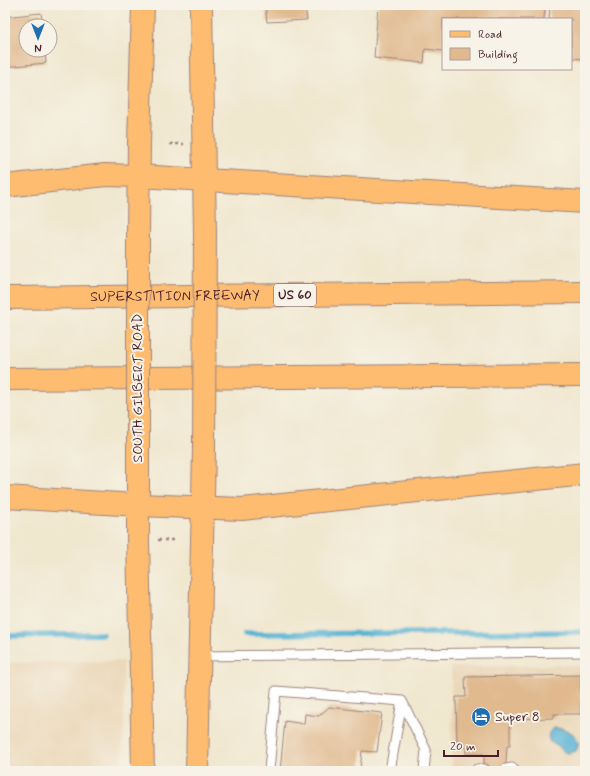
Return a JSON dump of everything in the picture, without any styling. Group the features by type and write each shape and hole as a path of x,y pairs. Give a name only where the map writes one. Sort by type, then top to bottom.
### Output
{"main road":[{"name":"SOUTH GILBERT ROAD","path":"143,5 138,176 138,505 143,771"},
{"path":"197,771 204,450 205,233 201,5"},
{"path":"5,186 105,175 204,179 585,202"},
{"name":"SUPERSTITION FREEWAY","path":"5,298 585,292"},
{"path":"5,379 585,375"},
{"path":"5,497 138,505 242,509 585,474"}],"lane":[{"path":"200,656 585,652"},
{"path":"269,771 276,691 402,701"},
{"path":"390,771 402,701"},
{"path":"402,701 426,750 424,771"}],"path":[{"path":"170,144 189,144"},
{"path":"154,540 173,540"}],"shaded area":[{"path":"123,661 124,726 121,771 5,771 5,663"},
{"path":"585,665 585,771 452,771 451,667"}],"water":[{"path":"554,728 569,731 576,737 578,746 576,751 571,753 566,752 558,745 550,742 549,734"}],"building":[{"path":"265,5 305,5 307,20 267,22"},
{"path":"378,5 502,5 545,8 544,18 442,18 442,51 425,49 424,63 374,58"},
{"path":"550,5 585,5 585,59 572,58 572,18 549,18"},
{"path":"41,13 42,18 18,18 18,58 46,58 46,63 5,67 5,17"},
{"name":"Super 8","path":"581,675 581,714 554,714 554,718 510,719 510,746 507,746 506,763 501,767 500,771 490,771 489,766 484,763 484,754 466,754 466,747 457,748 456,697 466,697 465,677"},
{"path":"329,707 382,713 377,752 362,751 360,770 280,771 285,721 304,724 305,714 319,716"}],"waterway":[{"path":"245,634 585,632"},
{"path":"5,636 103,634"}],"place":[{"name":"Super 8","path":"481,717"}]}
